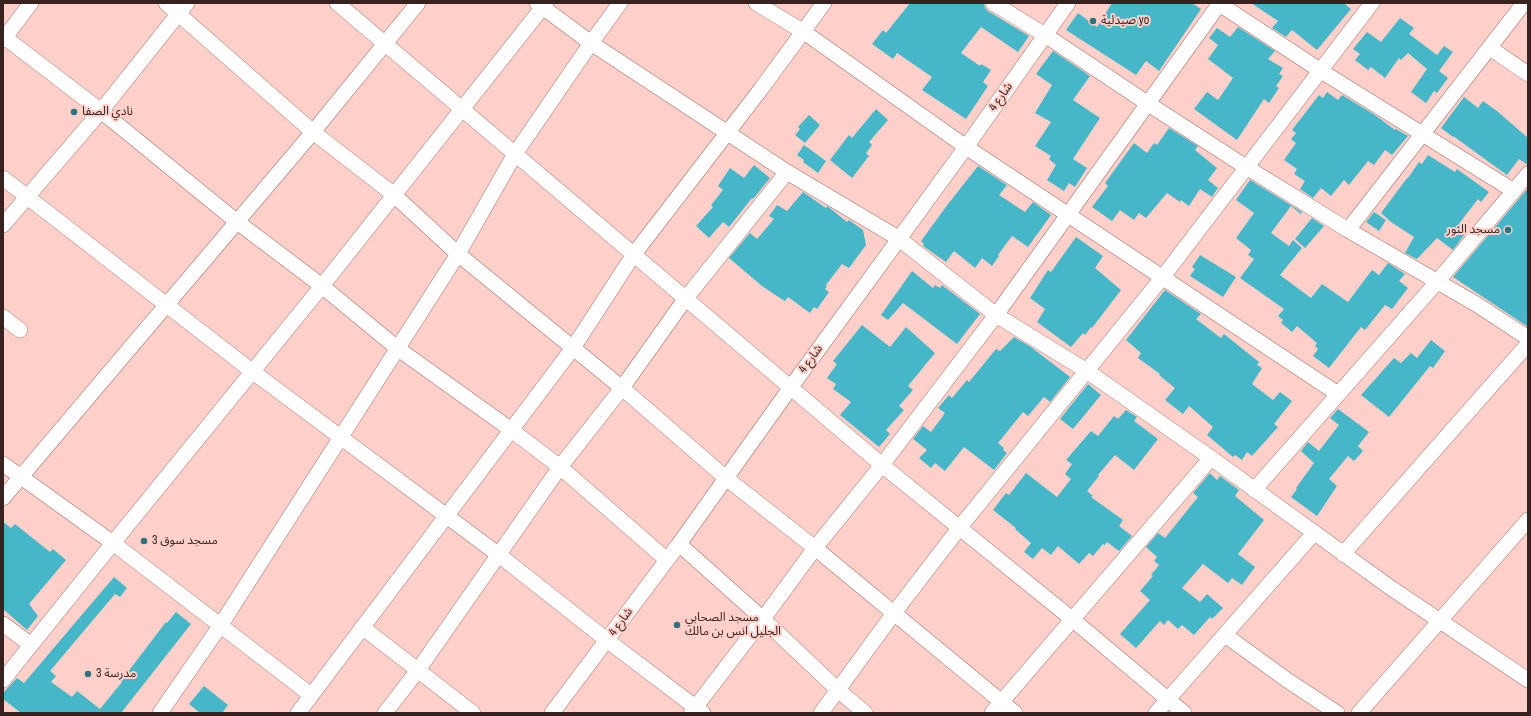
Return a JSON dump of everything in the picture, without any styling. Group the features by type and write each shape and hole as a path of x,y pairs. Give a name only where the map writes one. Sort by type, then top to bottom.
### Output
{"street":[{"path":"32,3 4,38 101,111 236,221 322,286 397,348 510,429 560,467 667,560"},
{"path":"166,3 183,8 313,132 393,194 458,254 622,388 726,478 815,548 894,614 997,707 1015,713"},
{"path":"337,3 882,465 960,527 1184,713"},
{"path":"3,498 236,221 313,132 418,3"},
{"path":"160,713 220,626 340,436 458,254 515,154 620,3"},
{"path":"756,3 804,32 966,147 1338,394"},
{"path":"298,713 510,429 573,348 634,254 728,133 824,3"},
{"path":"993,3 1045,34 1147,103 1246,167 1348,230 1476,304 1528,338"},
{"name":"شارع 4","path":"552,713 608,641 679,544 898,238 966,147 1068,3"},
{"path":"3,178 252,372 499,555 696,711 815,548 882,465 996,315 1219,3 1322,71 1514,191"},
{"path":"821,713 960,527 1162,278 1246,167 1322,71 1372,3"},
{"path":"1348,230 1524,3"},
{"path":"3,680 322,286 542,4 591,43 787,172 898,238 996,315 1087,371 1440,622 1528,680"},
{"path":"3,225 101,111 183,8"},
{"path":"1490,48 1528,74"},
{"path":"385,713 418,670 560,467 622,388 686,298 787,172"},
{"path":"1254,490 1437,282 1528,174"},
{"path":"3,316 20,330"},
{"path":"1343,554 1528,344"},
{"path":"997,707 1211,458"},
{"path":"3,464 113,543 311,695"},
{"path":"1359,713 1528,520"},
{"path":"1156,713 1314,533"},
{"path":"679,544 764,619 838,690 865,713"},
{"path":"3,624 31,645"},
{"path":"362,627 473,713"},
{"path":"1225,635 1287,680 1337,713"}],"building":[{"path":"910,3 984,3 985,8 988,11 1029,36 1018,52 981,27 961,53 980,66 981,64 991,70 983,82 988,86 966,119 922,90 932,77 897,53 893,59 872,44 883,30 886,33"},
{"path":"1112,3 1192,3 1201,9 1159,71 1146,61 1136,75 1066,30 1078,13 1097,27"},
{"path":"1251,3 1344,3 1351,9 1317,50 1292,30 1286,37 1272,28 1278,21"},
{"path":"1400,18 1414,28 1409,34 1437,55 1444,46 1453,52 1439,71 1448,78 1437,93 1434,91 1426,103 1411,92 1427,69 1408,53 1401,60 1399,58 1385,78 1371,67 1368,70 1355,60 1360,54 1353,49 1367,32 1381,42"},
{"path":"1238,27 1275,51 1268,59 1283,68 1279,74 1283,76 1276,86 1279,88 1269,103 1264,99 1237,140 1194,109 1207,92 1218,100 1233,78 1208,59 1218,45 1209,38 1217,28 1230,37"},
{"path":"1053,51 1090,76 1073,100 1100,118 1073,159 1087,168 1075,187 1069,183 1064,191 1047,180 1056,165 1049,159 1051,156 1035,146 1051,122 1035,113 1052,85 1036,74"},
{"path":"1327,92 1338,100 1342,95 1375,115 1395,130 1396,129 1408,136 1392,155 1385,150 1374,165 1368,161 1349,185 1344,180 1331,196 1321,188 1313,198 1300,189 1305,181 1294,174 1297,169 1284,160 1296,143 1291,139 1296,133 1292,130 1319,95 1323,98"},
{"path":"1464,97 1478,108 1483,101 1528,138 1528,165 1519,159 1507,175 1441,128"},
{"path":"876,109 888,120 869,142 872,145 866,153 869,156 852,178 830,160 849,135 852,138"},
{"path":"809,115 820,125 805,143 795,135 800,129 798,127"},
{"path":"1169,128 1198,146 1195,150 1217,168 1208,180 1218,188 1212,197 1200,189 1189,206 1167,193 1146,218 1139,213 1134,220 1120,210 1112,221 1092,207 1108,186 1105,183 1134,143 1147,153 1154,143 1157,145"},
{"path":"804,145 826,161 818,173 803,162 804,160 797,155"},
{"path":"1428,155 1455,172 1457,169 1489,192 1481,202 1478,199 1458,225 1467,231 1453,250 1437,238 1417,259 1405,253 1414,237 1391,222 1381,213 1419,162 1422,164"},
{"path":"754,165 770,178 729,227 723,222 709,238 696,226 713,207 711,205 723,190 718,186 730,168 744,178"},
{"path":"978,166 1007,185 999,195 1025,212 1033,202 1051,215 1028,247 1012,236 992,266 982,258 975,268 954,251 946,262 923,246 924,244 921,241"},
{"path":"1250,180 1302,212 1301,214 1291,206 1271,233 1289,246 1293,240 1302,248 1280,275 1311,298 1322,284 1348,302 1372,270 1379,275 1388,263 1405,274 1399,281 1408,288 1392,309 1385,305 1365,330 1361,327 1329,368 1313,356 1318,349 1315,346 1317,343 1297,326 1292,332 1281,323 1283,320 1278,316 1284,309 1240,278 1254,259 1248,255 1251,250 1236,238 1254,213 1236,200"},
{"name":"مسجد النور","path":"1528,188 1528,327 1453,277"},
{"path":"803,192 826,208 827,206 847,222 849,220 863,230 866,245 849,268 842,264 826,285 827,286 825,289 829,292 817,309 814,307 810,313 788,297 785,301 762,286 729,258 750,233 757,239 774,219 769,216 777,205 787,211"},
{"path":"1374,212 1386,220 1379,231 1366,222"},
{"path":"1312,218 1324,226 1305,248 1295,239"},
{"path":"1076,237 1103,256 1095,268 1121,290 1092,328 1091,327 1085,335 1083,333 1071,347 1037,322 1045,309 1030,298 1048,270 1051,272"},
{"path":"1200,255 1236,277 1223,297 1190,276 1195,269 1192,267"},
{"path":"912,271 933,288 935,285 940,288 942,285 980,314 957,344 903,303 888,320 881,315"},
{"path":"1165,290 1201,314 1196,319 1221,338 1224,334 1259,362 1257,365 1262,368 1252,384 1273,400 1280,392 1292,401 1274,424 1278,427 1252,456 1247,452 1242,460 1235,455 1233,457 1207,435 1213,427 1189,406 1183,414 1165,400 1175,388 1159,375 1160,374 1138,358 1141,353 1126,340"},
{"path":"862,325 890,347 906,327 935,353 908,386 913,390 899,406 904,410 886,430 890,434 879,447 840,415 851,402 833,389 836,384 827,378 837,364 833,361"},
{"path":"1014,337 1031,347 1070,377 1050,402 1044,397 1028,416 1023,412 998,443 1007,453 994,470 964,447 945,471 935,463 931,468 919,458 927,450 913,439 923,426 931,432 945,413 938,408 949,395 952,398 967,380 969,382 996,349 1000,351"},
{"path":"1431,340 1445,351 1433,368 1430,366 1389,417 1361,395 1394,358 1401,363 1411,353 1417,358"},
{"path":"1088,384 1101,395 1073,429 1060,419"},
{"path":"1338,409 1369,432 1358,446 1363,451 1354,461 1348,456 1329,479 1337,486 1317,516 1291,497 1314,463 1301,451 1308,442 1319,451 1339,425 1330,418"},
{"path":"1126,410 1137,417 1134,421 1158,439 1134,470 1115,455 1087,491 1093,496 1091,497 1123,520 1119,526 1132,536 1119,551 1107,542 1105,545 1103,544 1093,556 1089,553 1079,564 1058,546 1051,555 1042,548 1033,559 1024,552 1031,543 1015,529 1016,528 993,510 1006,493 1009,495 1026,473 1057,497 1071,479 1065,474 1072,464 1066,460 1091,431 1098,436 1114,416 1118,419"},
{"path":"1210,473 1217,480 1220,476 1239,490 1235,496 1264,520 1238,554 1255,567 1242,585 1232,578 1228,583 1203,564 1182,588 1200,602 1207,594 1223,608 1212,619 1210,617 1194,635 1182,625 1178,629 1168,620 1164,625 1160,621 1136,648 1120,634 1150,600 1140,591 1153,576 1151,575 1159,565 1154,561 1157,557 1146,547 1158,533 1165,538 1198,497 1193,493"},
{"path":"3,522 11,528 15,524 50,552 53,549 66,560 29,604 38,616 27,630 3,609"},
{"path":"114,577 127,588 120,597 115,594 50,671 56,676 51,682 72,697 77,691 100,709 122,682 121,681 166,622 167,623 176,612 191,624 121,713 21,713 3,699 3,693 17,678 24,683"},
{"path":"204,686 228,705 222,713 200,713 189,704"}],"place":[{"name":"صيدلية yo","path":"1093,21"},
{"name":"نادي الصفا","path":"74,112"},
{"name":"مسجد النور","path":"1508,230"},
{"name":"مسجد سوق 3","path":"144,541"},
{"name":"مسجد الصحابي الجليل انس بن مالك","path":"677,625"},
{"name":"مدرسة 3","path":"88,674"}]}
